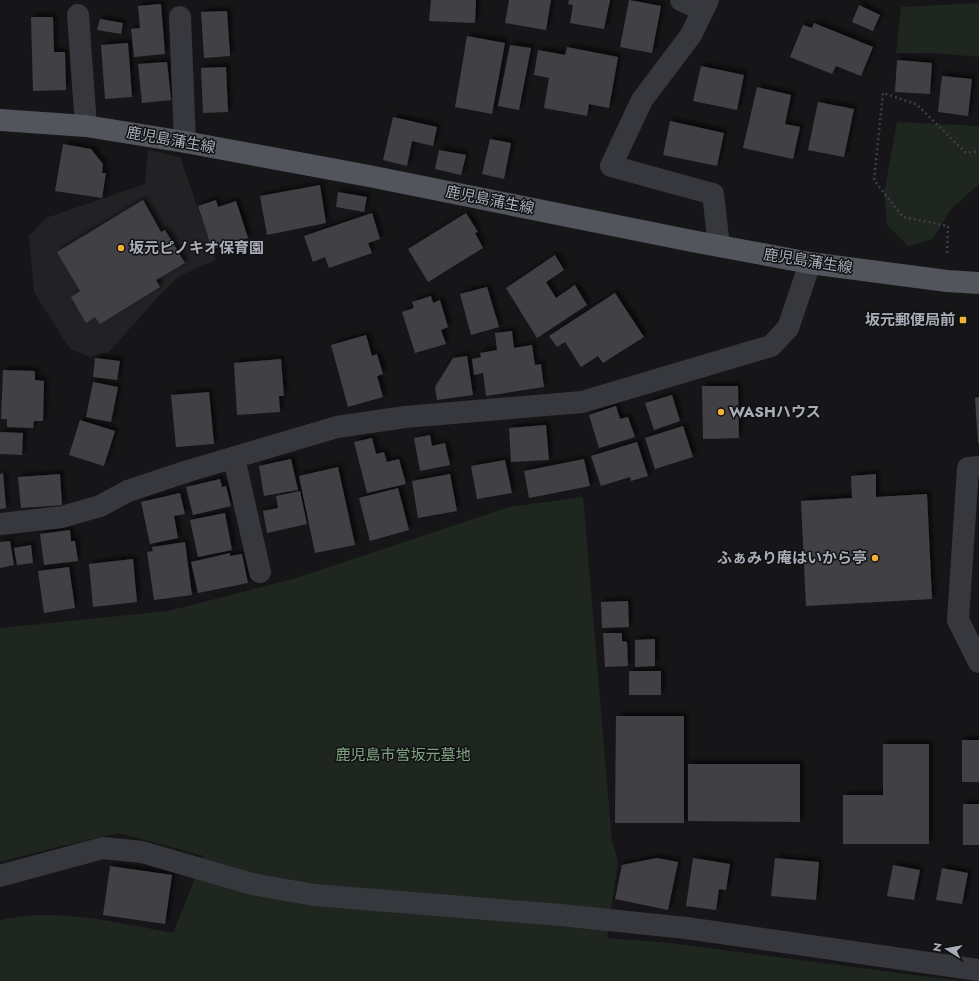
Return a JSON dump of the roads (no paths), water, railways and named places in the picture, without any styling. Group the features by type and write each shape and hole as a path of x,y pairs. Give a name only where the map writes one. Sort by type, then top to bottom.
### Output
{"main road":[{"name":"鹿児島蒲生線","path":"0,120 86,126 185,142 369,176 810,263 979,283"}],"street":[{"path":"681,0 705,5 691,35 642,100 611,166 713,194 719,246"},
{"path":"78,16 86,126"},
{"path":"180,17 185,142"},
{"path":"0,524 62,517 100,506 128,491 143,486 280,442 337,427 405,417 582,402 771,346 788,328 810,263"},
{"path":"234,458 260,572"},
{"path":"979,467 968,468 958,620 979,662"},
{"path":"0,876 103,848 142,852 252,884 314,896 562,915 686,928 979,970"}],"place":[{"name":"坂元ピノキオ保育園","path":"121,248"},
{"name":"坂元郵便局前","path":"963,320"},
{"name":"WASHハウス","path":"721,412"},
{"name":"ふぁみり庵はいから亭","path":"875,558"}],"park label":[{"name":"鹿児島市営坂元墓地","path":"403,755"}]}
